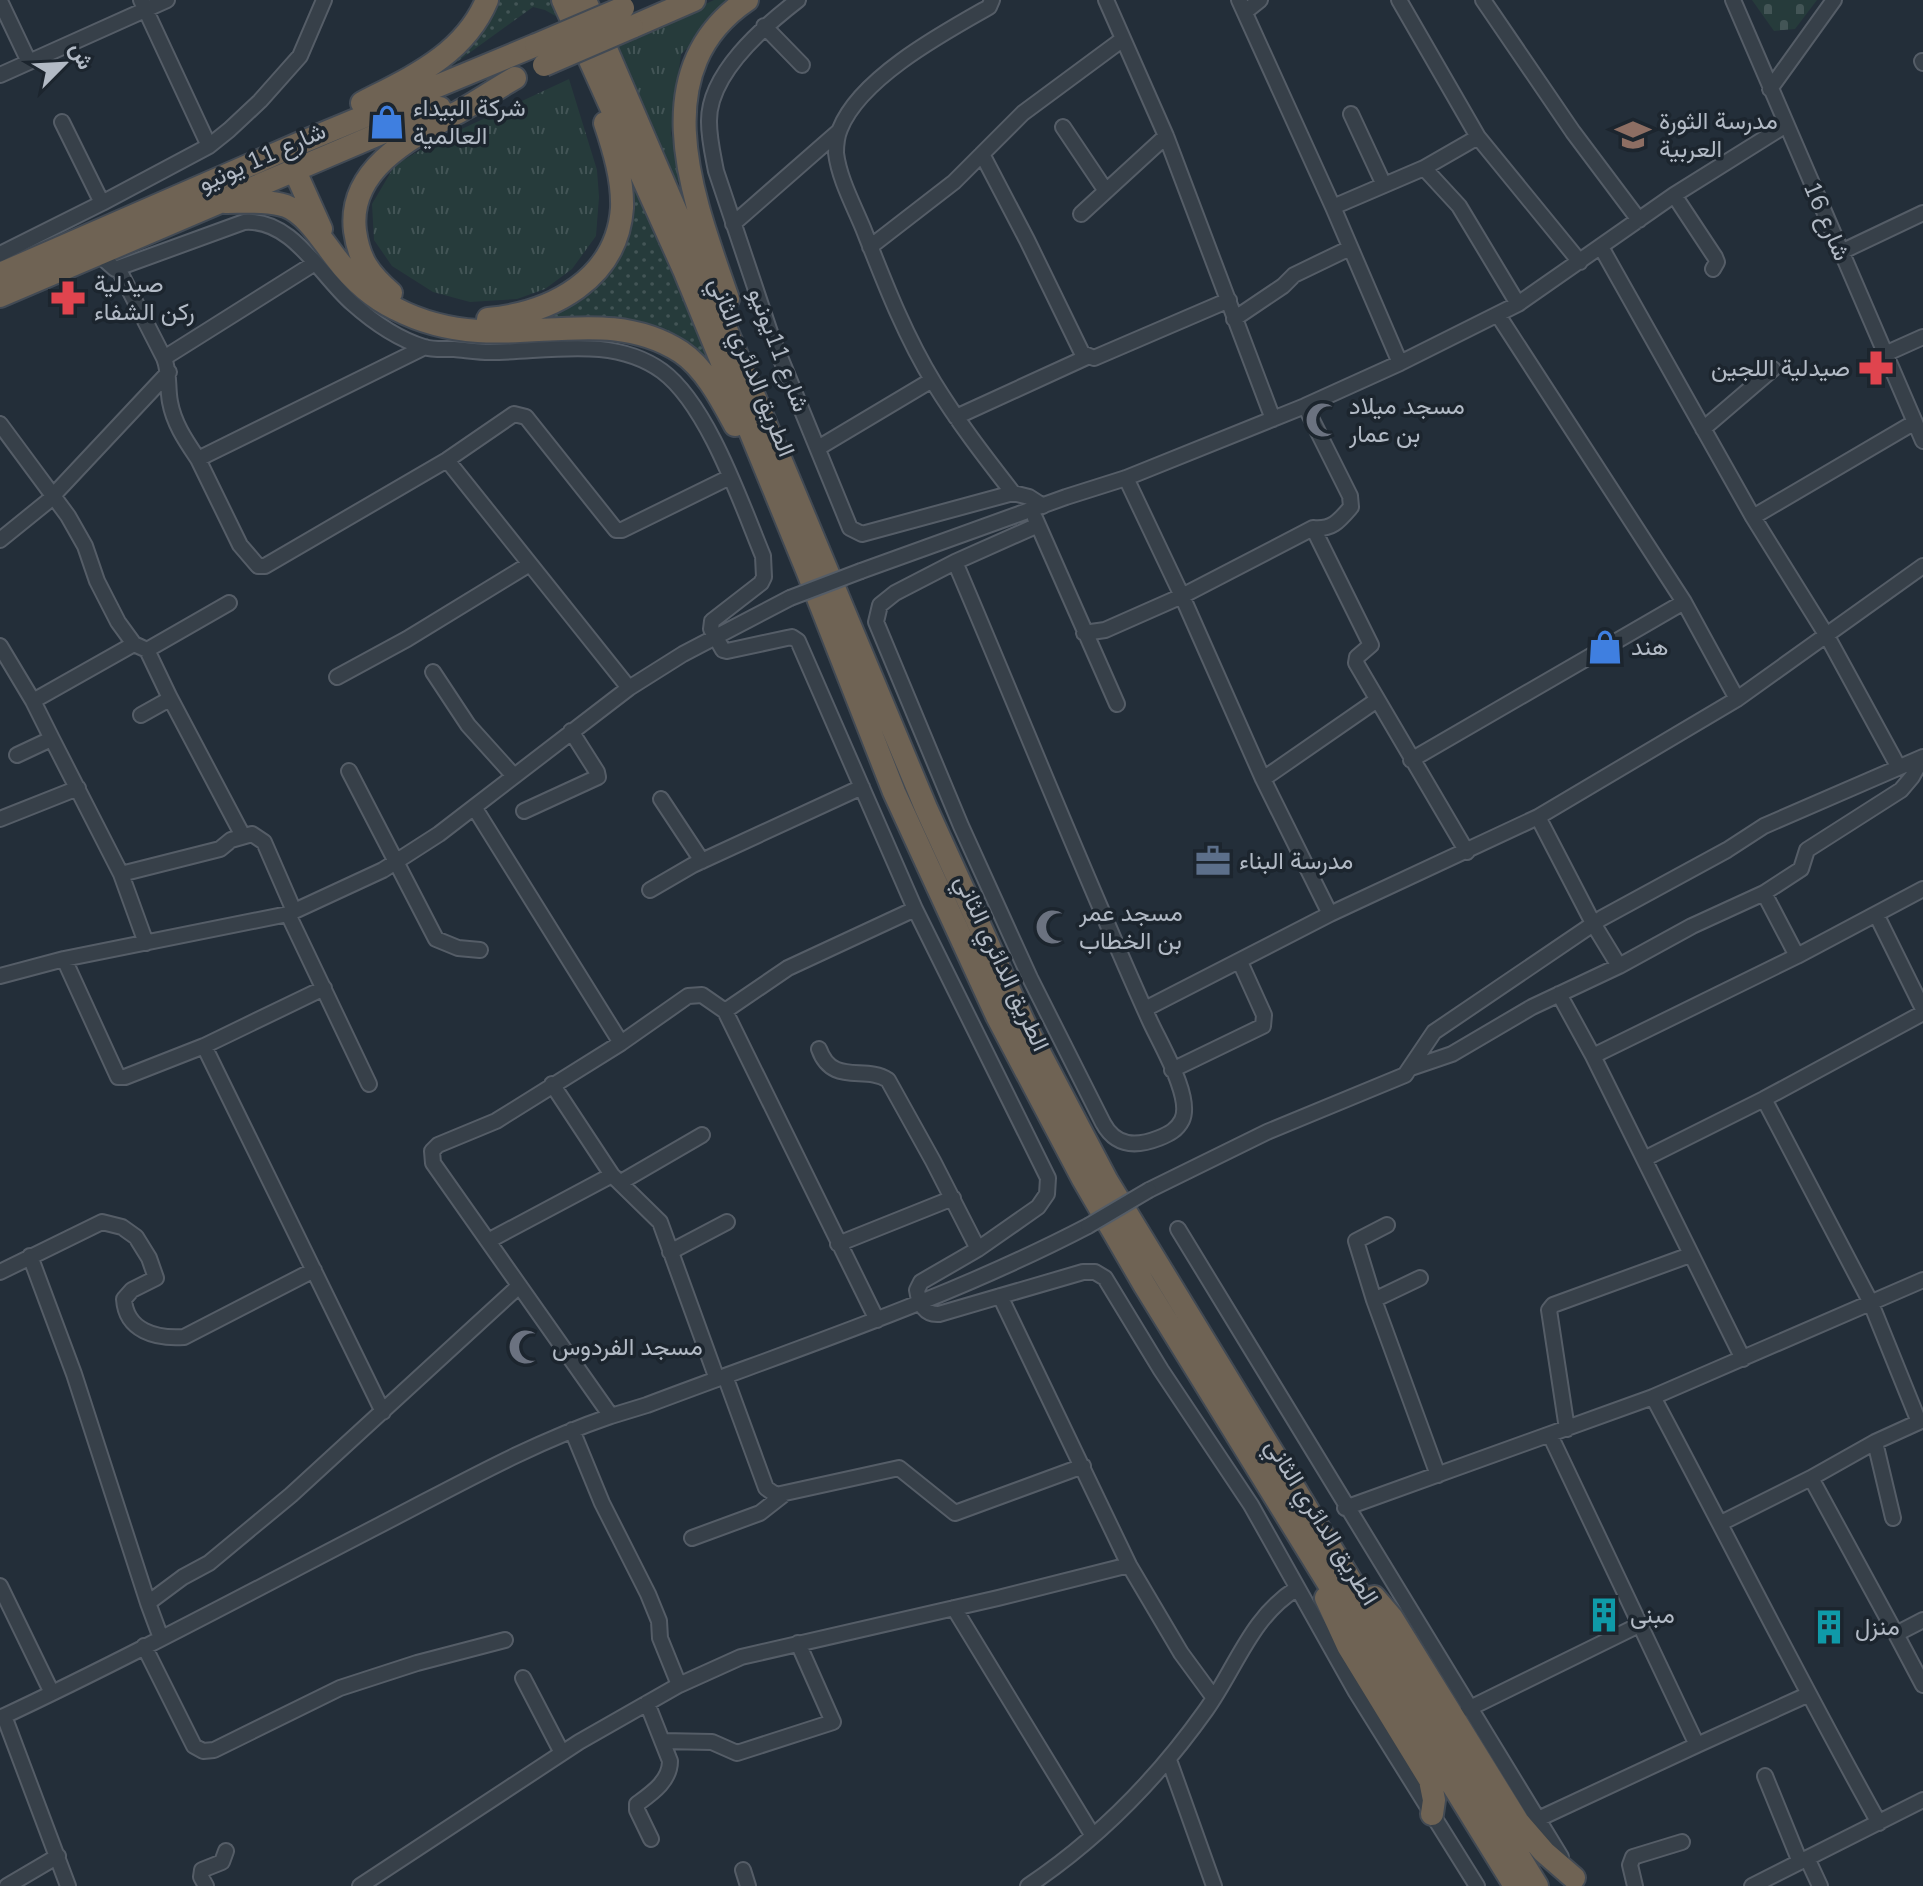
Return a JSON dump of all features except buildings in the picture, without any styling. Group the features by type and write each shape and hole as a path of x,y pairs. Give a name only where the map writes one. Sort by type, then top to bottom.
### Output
{"highway":[{"path":"337,260 310,209 295,171 298,144 308,132 420,73 449,53 472,28 487,0"},
{"name":"الطريق الدائري الثاني","path":"563,0 685,272 894,792 968,957 1024,1071 1145,1286 1515,1886"},
{"name":"الطريق الدائري الثاني","path":"585,0 981,932 1066,1105 1107,1181 1537,1886"},
{"path":"593,0 628,83 644,135"},
{"path":"540,55 631,11 694,0"},
{"path":"747,0 720,24 701,48 688,80 684,129 692,187 791,486"},
{"name":"شارع 11 يونيو","path":"0,271 25,263 298,144 540,55"},
{"name":"شارع 11 يونيو","path":"0,296 515,78 540,55"},
{"path":"515,78 412,137 386,156 368,179 356,206 359,255 376,280 397,298 455,317 480,320 508,317 559,301 582,286 602,266 617,235 622,207 620,180 591,64"},
{"path":"225,202 268,202 289,207 316,231 337,260 382,302 416,319 445,328 481,332 588,327 622,329 656,340 682,353 703,375 725,406 807,570"},
{"path":"1316,1562 1328,1606 1340,1633 1430,1780 1434,1800 1432,1814"},
{"path":"1348,1576 1372,1595 1392,1618 1518,1822 1544,1852 1577,1882"}],"street":[{"path":"0,75 144,5 167,0"},
{"path":"0,254 209,146 260,101 300,56 324,0"},
{"name":"شارع 11يونيو","path":"798,0 764,26 731,65 721,81 708,119 716,171 771,335 850,528 856,533 876,531 1013,493"},
{"path":"992,0 989,7 926,43 874,85 849,110 838,132 836,150 897,312 932,380 956,417 1013,493 1029,497 1038,508 1038,525 1117,704"},
{"path":"1106,0 1166,136 1273,419"},
{"path":"1260,0 1242,6 1400,363"},
{"path":"1483,0 1573,132 1639,220"},
{"name":"شارع 16","path":"1733,0 1923,441"},
{"path":"1770,89 1834,0"},
{"path":"0,1 29,62"},
{"path":"1403,2 1478,137 1580,262"},
{"path":"144,5 209,146"},
{"path":"764,26 802,65"},
{"path":"870,247 954,182 1023,113 1123,39"},
{"path":"1351,114 1384,185"},
{"path":"62,122 102,203"},
{"path":"0,976 64,959 291,913 383,870 474,807 629,688 683,654 790,598 1126,478 1305,406 1400,363 1518,304 1674,195 1786,125"},
{"path":"1063,127 1106,191"},
{"path":"733,224 838,132"},
{"path":"1081,214 1166,136"},
{"path":"1333,207 1424,168 1478,137"},
{"path":"982,154 1082,353 1087,357 1094,358 1229,300"},
{"path":"1424,168 1459,206 1518,304"},
{"path":"1674,195 1715,257 1717,262 1713,269"},
{"path":"1841,252 1923,213"},
{"path":"98,254 113,268 118,268 223,229 255,221 281,231 349,301 370,318 425,347 489,352 580,347 609,350 647,363 671,379 684,394 710,435 763,556 764,577 761,583 712,621 715,639 727,651 792,637 798,641 915,909 1048,1178 1049,1188 1042,1203 978,1249 921,1282 917,1290 921,1303 928,1313 936,1315 1087,1271 1105,1278 1161,1370 1235,1478 1356,1692 1477,1886"},
{"path":"1601,247 1753,517 1827,636 1898,766"},
{"path":"1234,319 1294,275 1350,248"},
{"path":"0,540 53,494 166,365 315,263"},
{"path":"118,268 166,365 168,393 178,430 198,459 240,545 258,566 265,566 447,460 514,414 526,417 612,527 619,530 730,477"},
{"path":"1498,315 1684,602 1737,699"},
{"path":"1885,354 1923,337"},
{"path":"198,459 425,347"},
{"path":"956,417 1087,357"},
{"path":"1703,429 1773,369"},
{"path":"818,448 932,380"},
{"path":"1084,633 1105,630 1182,596 1313,528 1337,525 1351,507 1348,492 1305,406"},
{"path":"1753,517 1915,422"},
{"path":"0,424 53,494 85,546 101,590 118,622 140,647 169,696 243,836"},
{"path":"447,460 629,688"},
{"path":"1126,478 1263,779 1330,914"},
{"path":"955,562 1183,1094 1183,1119 1175,1129 1141,1144 1123,1143 1113,1137 1103,1123 1030,978 955,812 876,622 877,610 884,600 955,562 1038,525"},
{"path":"1313,528 1371,645 1357,657 1356,663 1467,852"},
{"path":"337,677 407,639 528,565"},
{"path":"1145,1009 1330,914 1538,817 1737,699 1923,566"},
{"path":"1411,760 1684,602"},
{"path":"33,701 229,603"},
{"path":"0,646 33,701 121,874 146,943"},
{"path":"433,672 468,725 514,776"},
{"path":"141,715 166,701 169,696"},
{"path":"1263,779 1377,700"},
{"path":"524,811 598,777 571,731"},
{"path":"17,755 51,737"},
{"path":"1411,1068 1434,1032 1594,925 1764,826 1923,757"},
{"path":"68,1886 2,1717 505,1459 572,1430 921,1303 1007,1266 1088,1226 1149,1190 1253,1138 1400,1077 1411,1068 1452,1054 1559,994 1764,893 1801,869 1807,850 1901,790 1923,757"},
{"path":"349,771 436,939 458,948 480,950"},
{"path":"1863,783 1874,808"},
{"path":"650,890 702,861 862,787"},
{"path":"0,819 78,788"},
{"path":"661,799 702,861"},
{"path":"474,807 621,1043"},
{"path":"1538,817 1619,966"},
{"path":"121,874 220,849 231,840 243,836 252,834 264,842 291,913 369,1084"},
{"path":"1593,1056 1797,956 1923,889"},
{"path":"1764,893 1797,956"},
{"path":"725,1011 788,968 915,909"},
{"path":"1644,1159 1764,1099 1923,1011 1876,914"},
{"path":"64,959 118,1077 204,1046 324,988"},
{"path":"1172,1070 1265,1024 1264,1015 1240,962"},
{"path":"1559,994 1593,1056 1743,1359"},
{"path":"611,1416 433,1163 432,1151 438,1145 496,1121 621,1043 688,996 702,995 725,1011 877,1320"},
{"path":"204,1046 383,1412"},
{"path":"819,1049 826,1063 835,1069 852,1074 881,1075 888,1080 978,1249"},
{"path":"552,1084 616,1179 660,1222 766,1488 776,1495 783,1495 899,1468 955,1513 1083,1466"},
{"path":"1721,1523 1921,1421 1870,1301 1764,1099"},
{"path":"488,1241 702,1135"},
{"path":"838,1244 953,1198"},
{"path":"0,1272 102,1222 122,1227 136,1237 149,1258 156,1278 132,1290 124,1299 128,1319 135,1326 175,1338 184,1337 314,1270"},
{"path":"670,1252 727,1222"},
{"path":"1387,1225 1356,1241 1374,1300 1438,1475"},
{"path":"1178,1229 1345,1508 1577,1882"},
{"path":"1567,1429 1549,1310 1553,1305 1690,1255"},
{"path":"30,1256 74,1374 161,1638"},
{"path":"1374,1300 1420,1278"},
{"path":"1345,1508 1653,1397 1923,1280"},
{"path":"148,1603 183,1577 209,1563 291,1495 519,1286"},
{"path":"1000,1296 1129,1565 1181,1653 1214,1698"},
{"path":"1653,1397 1721,1523 1807,1695 1879,1823"},
{"path":"572,1430 602,1503 648,1594 659,1621 660,1638 679,1685"},
{"path":"1550,1435 1697,1745"},
{"path":"1875,1442 1893,1518"},
{"path":"1811,1478 1923,1685"},
{"path":"692,1538 760,1513 783,1495"},
{"path":"360,1886 562,1753 679,1685 741,1657 1129,1565"},
{"path":"0,1587 51,1691"},
{"path":"1028,1886 1093,1836 1169,1760 1214,1698 1267,1611 1296,1589"},
{"path":"954,1608 1093,1836"},
{"path":"1896,1634 1923,1620"},
{"path":"1468,1709 1639,1625"},
{"path":"144,1646 194,1746 203,1751 214,1750 340,1688 417,1663 505,1640"},
{"path":"663,1741 712,1742 737,1753 833,1722 798,1643"},
{"path":"523,1678 562,1753"},
{"path":"1536,1820 1807,1695"},
{"path":"647,1703 663,1741 670,1770 655,1792 637,1807 651,1839"},
{"path":"1169,1760 1214,1886"},
{"path":"1765,1776 1803,1860 1820,1886"},
{"path":"1752,1886 1923,1800"},
{"path":"1635,1886 1630,1865 1633,1857 1682,1842"},
{"path":"206,1886 201,1877 202,1870 222,1862 226,1851"},
{"path":"7,1886 58,1856"},
{"path":"743,1870 748,1886"}],"green space":[{"path":"495,0 552,0 559,18 533,7 443,72 440,68"},
{"path":"714,0 737,0 681,54 671,133 682,185 670,175 618,45"},
{"path":"1752,0 1817,0 1795,29 1774,31"},
{"path":"569,79 597,170 599,197 596,236 572,269 545,289 517,299 470,302 433,292 392,266 374,240 372,204 395,165 438,140"},
{"path":"627,164 725,394 686,346 504,323 604,277"}],"place":[{"name":"شركة البيداء العالمية","path":"387,122"},
{"name":"مدرسة الثورة العربية","path":"1633,135"},
{"name":"صيدلية ركن الشفاء","path":"68,298"},
{"name":"صيدلية اللجين","path":"1876,368"},
{"name":"مسجد ميلاد بن عمار","path":"1323,420"},
{"name":"هند","path":"1605,647"},
{"name":"مدرسة البناء","path":"1213,861"},
{"name":"مسجد عمر بن الخطاب","path":"1053,927"},
{"name":"مسجد الفردوس","path":"526,1347"},
{"name":"مبنى","path":"1604,1615"},
{"name":"منزل","path":"1829,1627"}]}
